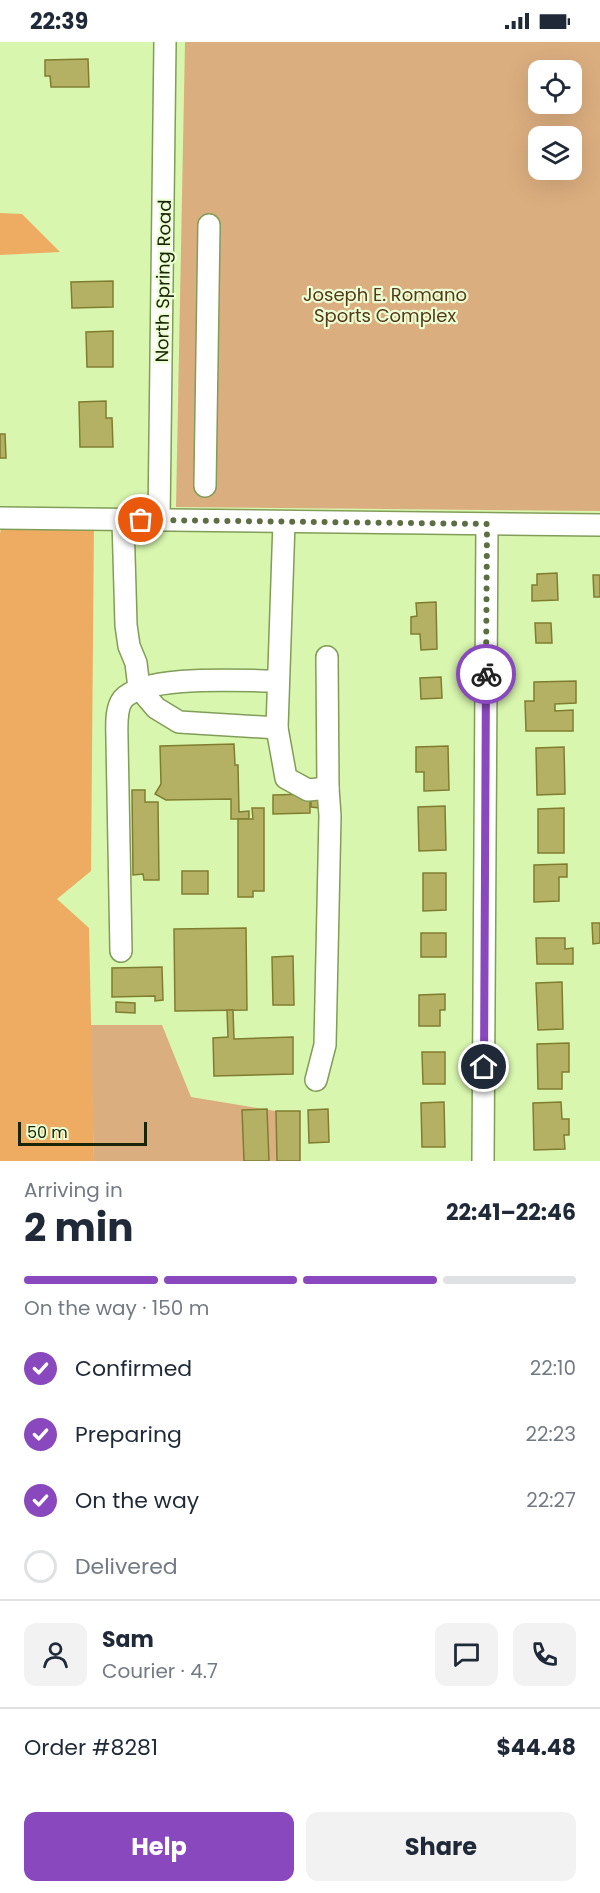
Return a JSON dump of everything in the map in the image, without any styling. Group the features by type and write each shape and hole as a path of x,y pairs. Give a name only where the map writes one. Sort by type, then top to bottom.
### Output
{"street":[{"name":"North Spring Road","path":"159,520 165,42"},
{"path":"206,486 209,225"},
{"path":"0,518 600,525"},
{"path":"123,520 126,625 129,646 136,663 139,688 156,708 179,723 277,728"},
{"path":"284,522 277,728 285,778 308,790 328,788"},
{"path":"483,1161 487,524"},
{"path":"316,1080 325,1045 330,816 327,657"},
{"path":"121,951 117,740 118,712 122,700 139,688 164,682 279,671"}],"green space":[{"name":"Joseph E. Romano Sports Complex","path":"185,42 600,42 600,511 176,507"},
{"path":"90,1025 162,1025 191,1097 282,1112 293,1161 94,1161"}],"shaded area":[{"path":"0,213 22,214 60,252 0,255"},
{"path":"3,518 94,519 91,871 57,899 89,928 94,1161 0,1161 0,534"}],"building":[{"path":"88,59 89,87 51,87 50,76 45,76 45,60"},
{"path":"113,281 113,307 72,308 71,282"},
{"path":"113,331 113,367 87,367 86,332"},
{"path":"106,401 106,418 112,418 113,447 80,447 79,402"},
{"path":"0,434 5,434 6,458 0,458"},
{"path":"557,573 558,600 532,601 532,585 537,585 537,574"},
{"path":"593,575 600,575 600,597 594,597"},
{"path":"436,602 437,649 421,650 420,634 411,634 411,617 417,616 416,603"},
{"path":"535,623 551,623 552,643 536,643"},
{"path":"441,677 442,698 421,699 420,678"},
{"path":"576,681 576,703 555,704 555,711 573,710 573,731 526,731 525,701 534,701 534,682"},
{"path":"234,744 235,765 238,765 239,812 249,811 249,819 231,819 231,799 166,800 155,794 161,784 160,746"},
{"path":"448,746 449,790 424,791 424,772 416,772 416,747"},
{"path":"564,747 565,794 537,795 536,748"},
{"path":"132,790 145,790 145,802 158,802 159,880 144,880 143,874 133,875"},
{"path":"310,794 310,813 273,814 273,795"},
{"path":"311,799 320,799 320,808 311,807"},
{"path":"445,806 446,850 419,851 418,807"},
{"path":"252,808 264,808 264,891 253,891 253,897 238,897 238,819 253,819"},
{"path":"564,808 564,853 538,853 538,809"},
{"path":"567,864 567,877 559,877 559,901 534,902 534,865"},
{"path":"182,871 208,871 208,894 182,894"},
{"path":"423,873 446,873 446,910 423,911"},
{"path":"592,923 600,923 600,943 593,944"},
{"path":"246,928 247,1010 175,1011 174,929"},
{"path":"421,933 446,933 446,957 421,957"},
{"path":"536,938 565,938 565,949 573,948 573,964 537,964"},
{"path":"293,956 294,1005 273,1005 272,957"},
{"path":"162,967 163,1000 155,1001 155,996 112,997 112,968"},
{"path":"562,982 563,1029 538,1030 536,983"},
{"path":"445,994 445,1010 440,1010 440,1026 419,1026 419,995"},
{"path":"116,1002 135,1003 135,1013 116,1012"},
{"path":"227,1010 233,1010 234,1039 293,1037 293,1074 214,1076 213,1038 228,1037"},
{"path":"569,1043 569,1072 562,1072 562,1089 538,1089 537,1044"},
{"path":"422,1052 445,1052 445,1084 423,1084"},
{"path":"444,1102 445,1147 422,1147 421,1103"},
{"path":"561,1102 562,1119 569,1119 569,1135 564,1135 565,1149 534,1150 533,1103"},
{"path":"267,1109 269,1161 244,1161 242,1110"},
{"path":"328,1109 329,1142 309,1143 308,1110"},
{"path":"276,1111 300,1111 300,1161 277,1161"}],"way so far":[{"path":"141,520 487,524 486,674"}],"route":[{"path":"484,1067 486,674"}]}
